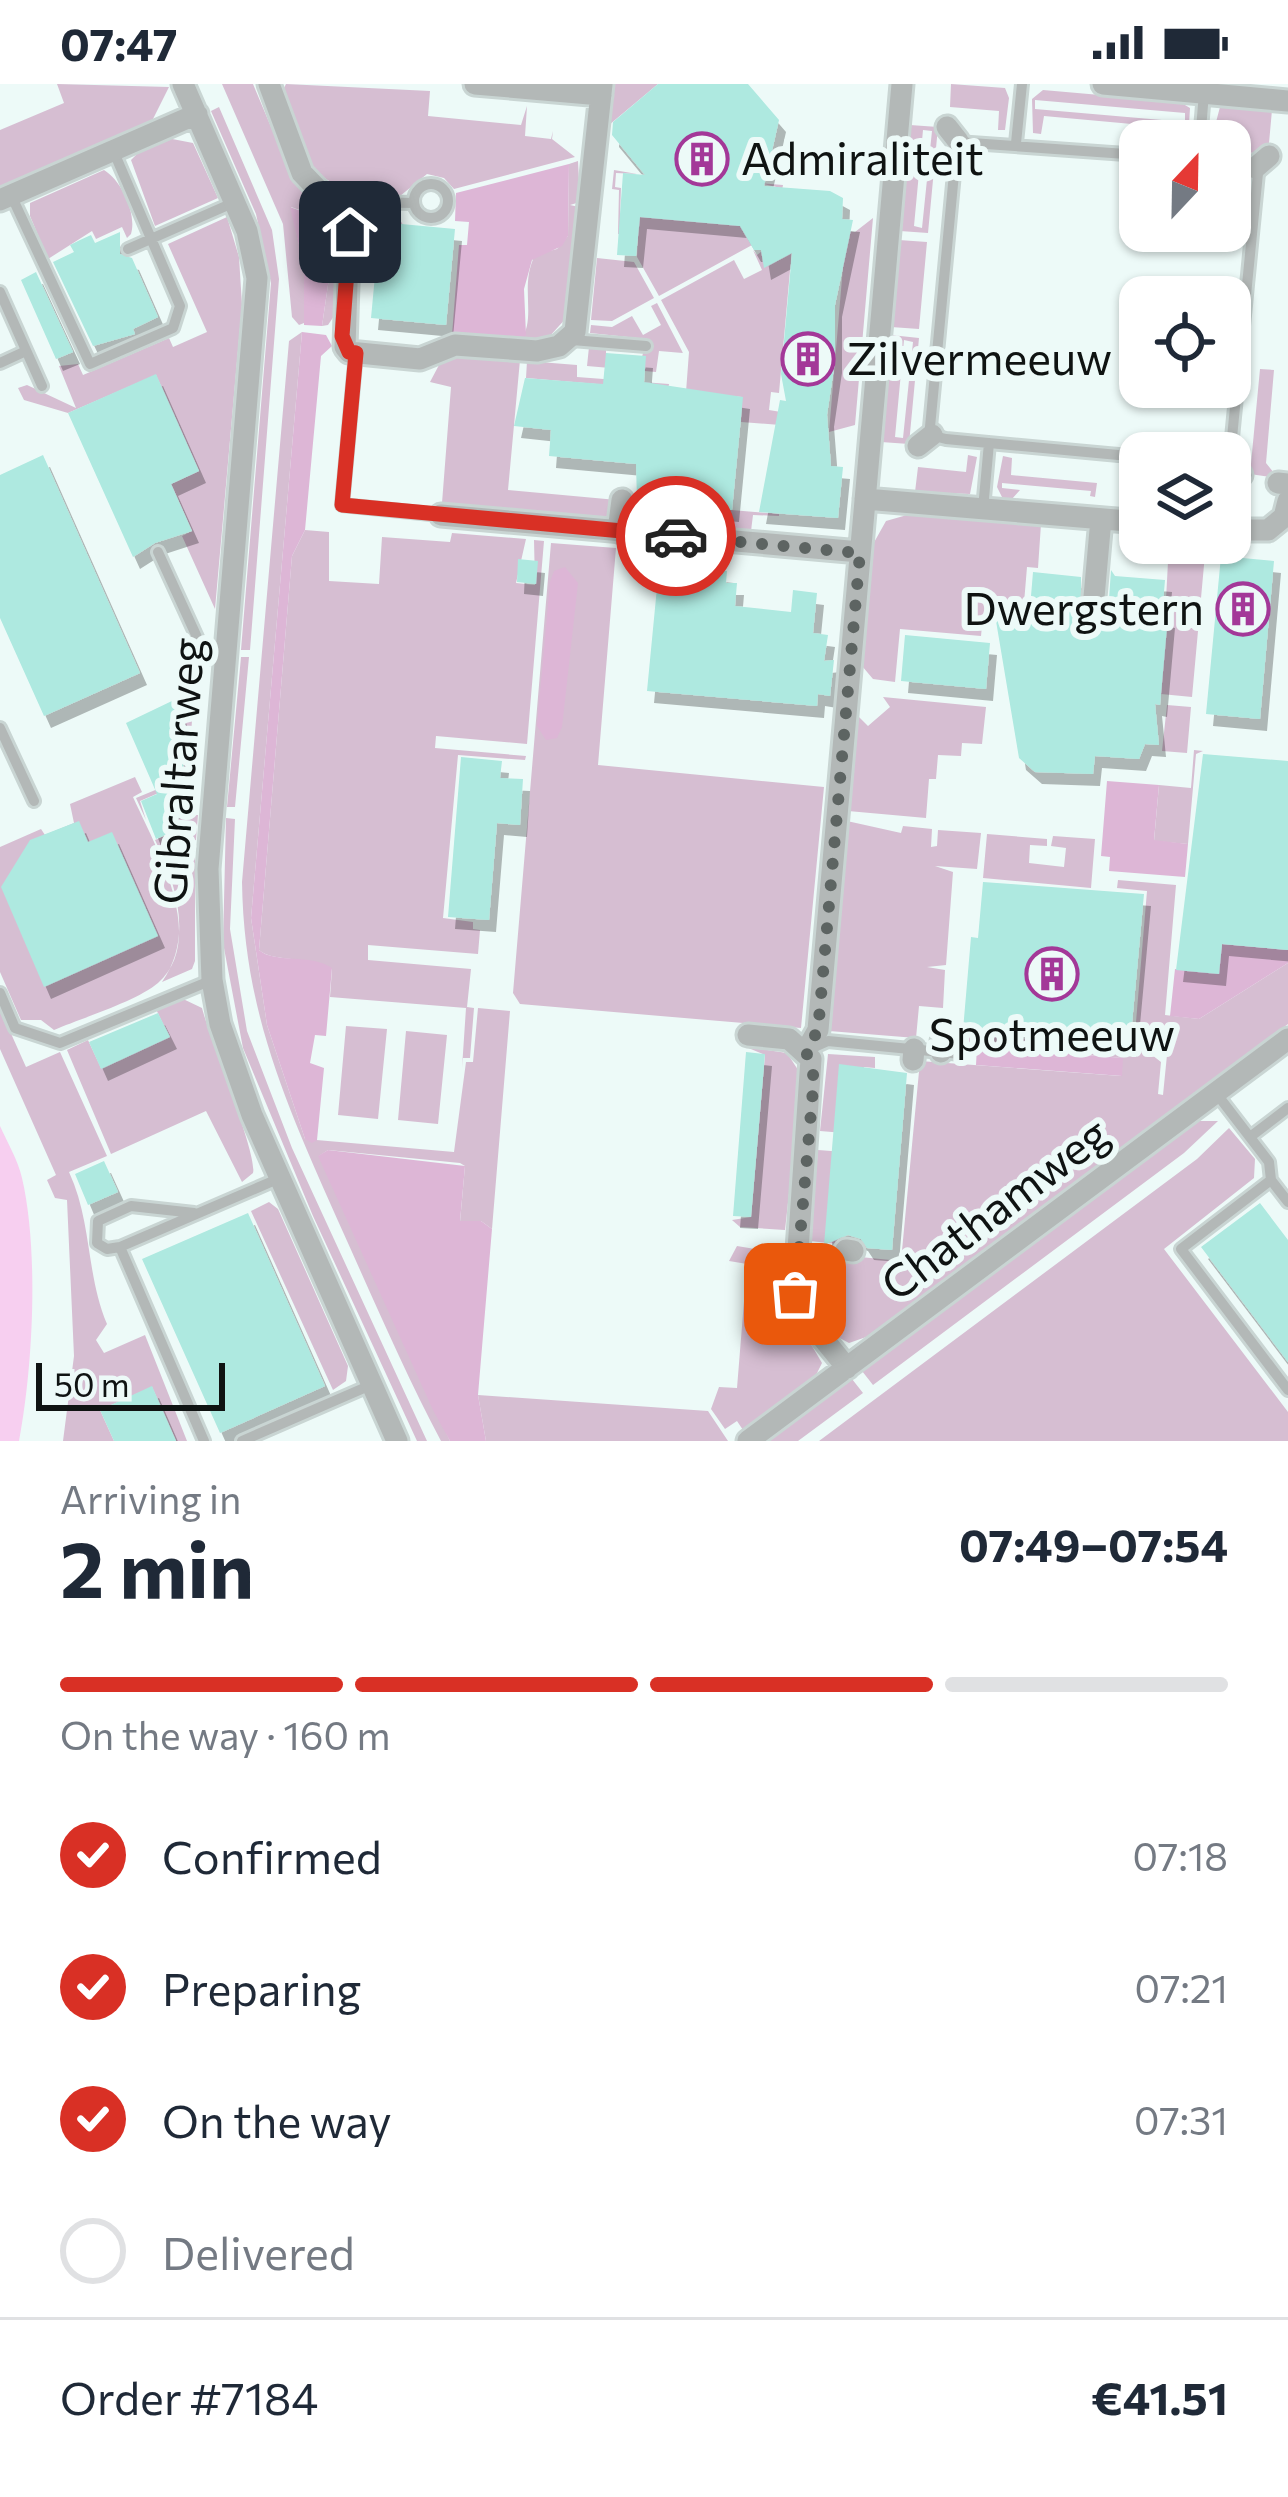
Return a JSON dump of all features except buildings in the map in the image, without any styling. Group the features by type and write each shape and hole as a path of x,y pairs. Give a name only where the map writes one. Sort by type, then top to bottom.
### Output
{"street":[{"name":"Gibraltarweg","path":"183,84 252,249 257,307 208,869 212,980 233,1065 398,1441"},
{"path":"269,84 270,98 302,173 338,207 350,232 342,336 349,352 420,359 455,345 537,351 568,340 579,323 601,90 475,84"},
{"path":"806,1051 818,1030 870,451 888,184 905,118 902,84"},
{"path":"1103,84 1284,104"},
{"path":"6,198 197,114"},
{"path":"1277,524 1285,489"},
{"path":"866,499 910,497 983,509 1119,520"},
{"path":"618,531 622,500"},
{"path":"441,515 860,553"},
{"path":"1094,597 1101,519"},
{"path":"748,1035 789,1039 806,1051 814,1078 795,1294 801,1311 847,1368"},
{"name":"Chathamweg","path":"748,1441 1288,1039"}],"lane":[{"path":"1016,143 1022,84"},
{"path":"1202,120 1204,93"},
{"path":"1119,152 953,134 925,441 1119,455"},
{"path":"6,198 90,364 178,321 180,307 113,150"},
{"path":"1237,432 1262,162 1251,162"},
{"path":"421,187 442,188 446,209 429,222 414,203 421,187"},
{"path":"128,249 235,202"},
{"path":"338,207 358,202 414,203"},
{"path":"0,292 41,386"},
{"path":"568,340 646,346"},
{"path":"0,363 26,351"},
{"path":"356,353 342,505 441,515"},
{"path":"983,509 989,443"},
{"path":"158,552 207,659"},
{"path":"0,728 34,801"},
{"path":"0,993 15,1028 60,1043 212,980"},
{"path":"806,1051 828,1041 914,1055 948,1049"},
{"path":"1216,1093 1269,1162 1271,1180 1288,1202"},
{"path":"1250,1137 1288,1108"},
{"path":"197,1213 131,1206 98,1221 97,1243 107,1249 120,1247 280,1178"},
{"path":"1271,1180 1181,1249 1288,1390"},
{"path":"120,1247 204,1441"},
{"path":"242,1441 372,1385"}],"shaded area":[{"path":"57,84 169,87 151,123 0,189 0,130 64,103"},
{"path":"222,84 253,84 293,179 338,224 334,316 328,325 322,326 335,237 326,219 291,207 304,268 304,323 299,325 292,317 283,224"},
{"path":"286,84 430,91 428,116 521,125 527,106 525,136 551,139 553,131 552,139 575,157 454,189 444,178 427,174 400,196 348,188 331,182 310,161 280,96"},
{"path":"613,84 658,84 609,125"},
{"path":"951,84 1005,88 1009,98 1005,130 998,130 999,111 950,107"},
{"path":"1043,90 1180,102 1190,108 1189,120 1185,120 1185,113 1035,100 1035,109 1162,120 1119,123 1044,116 1041,134 1033,133 1032,99"},
{"path":"219,107 272,230 279,279 250,650 241,650 271,283 256,214 211,111"},
{"path":"1220,107 1272,110 1268,154 1251,153 1251,120 1217,120"},
{"path":"910,125 938,127 928,233 900,231","holes":["923,130 932,131 922,228 914,226"]},
{"path":"167,138 193,143 218,198 155,226 131,160 142,149"},
{"path":"578,161 580,202 570,205 579,207 568,316 549,337 521,340 528,321 530,267 535,255 557,249 568,236 569,164"},
{"path":"569,164 568,236 562,246 532,260 524,289 526,335 521,340 452,335 459,245 467,245 469,222 455,221 456,193"},
{"path":"104,170 126,199 131,234 127,238 122,227 96,239 92,231 48,259 30,216 30,203"},
{"path":"614,170 637,174 616,173 615,187 621,188 620,215 770,228 781,188 759,183 783,185 774,233 659,296 637,257 638,237 618,234 619,190 612,189"},
{"path":"290,207 329,221 335,237 322,326 304,325 304,268"},
{"path":"365,215 398,216 403,225 380,223 376,255 364,253 360,221"},
{"path":"227,217 239,257 242,305 215,609 182,536 192,531 171,484 199,471 156,375 68,413 24,400 18,388 27,385 76,408 59,366 78,364 83,375 169,338 173,347 207,332 168,244"},
{"path":"873,218 855,425 829,432 846,231 855,232"},
{"path":"794,226 779,393 771,392 769,410 781,412 780,425 741,422 742,397 686,392 689,352 661,300 734,260 744,279 762,270 753,250 757,255"},
{"path":"899,240 927,242 919,329 891,327"},
{"path":"597,258 634,262 654,298 612,321 591,320"},
{"path":"657,303 683,353 659,351 656,372 587,366 589,347 606,349 606,361 640,364 647,339 590,333 591,325 612,327 632,316 643,335 661,325 651,306"},
{"path":"302,332 251,918 267,1025 305,1139 454,1152 466,1062 473,1062 478,1008 510,1011 492,1229 481,1221 460,1222 465,1166 460,1163 328,1150 319,1156 450,1441 441,1441 415,1390 288,1104 251,977 242,882 289,341"},
{"path":"302,332 326,335 332,346 321,356 305,530 292,556 259,950 332,968 326,1036 315,1035 310,1063 324,1068 317,1140 312,1143 305,1139 267,1025 251,918"},
{"path":"891,335 919,338 909,444 881,442","holes":["904,340 913,342 903,438 895,437"]},
{"path":"454,356 520,360 508,490 617,500 615,519 442,503 451,387 430,382 439,365"},
{"path":"527,361 577,365 577,377 669,384 668,390 526,378"},
{"path":"1260,369 1274,370 1266,463 1278,478 1251,474"},
{"path":"968,455 977,457 970,494 915,492 918,467 966,472"},
{"path":"1003,456 1012,458 1011,475 1097,483 1095,497 1090,496 1091,491 1002,483 1002,488 1020,490 1011,500 1003,499 997,487"},
{"path":"707,508 779,516 753,515 751,531 704,527"},
{"path":"914,513 1041,524 1038,568 1027,567 1024,603 1002,602 1000,617 983,616 981,636 900,629 895,682 873,679 862,666 872,546 886,521"},
{"path":"305,530 329,532 329,581 379,584 382,537 450,542 452,533 526,539 516,583 535,585 534,540 544,541 527,744 436,736 435,748 526,756 525,760 458,755 443,918 473,922 473,929 480,930 478,954 368,945 368,960 471,969 470,1058 463,1058 462,1068 466,1008 330,997 332,969 259,950 292,556"},
{"path":"551,543 616,548 598,765 824,787 801,1028 520,1004 513,993"},
{"path":"1168,564 1204,564 1192,697 1161,694"},
{"path":"565,567 578,583 562,727 557,738 546,740 537,726 550,582 554,571"},
{"path":"241,657 249,657 235,807 227,807"},
{"path":"883,697 986,707 982,744 962,743 961,756 938,755 936,779 929,779 926,818 848,811 857,715 868,726 890,707"},
{"path":"1167,705 1191,707 1187,753 1162,751"},
{"path":"193,707 186,803 177,785 140,801 146,820 136,798 177,781 174,771 184,766 169,734 185,727 180,713"},
{"path":"1194,750 1203,751 1196,754 1188,844 1154,841 1159,785 1191,788"},
{"path":"135,777 142,792 133,797 173,891 179,942 172,964 149,990 54,1030 41,1020 21,1020 0,972 0,847 41,829 45,835 74,823 70,804"},
{"path":"1107,781 1159,785 1154,840 1188,844 1185,877 1109,871 1110,857 1101,856"},
{"path":"198,815 196,840 185,845 179,834 164,837 172,855 195,844 195,961 192,969 162,982 172,965 179,930 175,893 155,840 174,832 171,822"},
{"path":"226,818 235,819 230,929 247,1031 292,1148 427,1441 417,1441 313,1216 243,1048 223,943"},
{"path":"847,821 901,833 903,826 932,829 931,847 937,846 938,830 981,833 977,869 935,866 953,872 946,965 927,967 945,970 943,1008 919,1006 916,1038 829,1031"},
{"path":"987,834 1047,839 1047,846 1030,845 1029,863 1064,867 1066,848 1051,846 1053,836 1095,839 1091,888 983,878"},
{"path":"1118,880 1176,885 1165,1015 1199,1019 1288,963 1288,1024 869,1336 849,1343 834,1335 807,1301 809,1252 901,1261 920,1061 1121,1076 1122,1058 968,1045 968,1034 1132,1048 1134,1041 1161,1062 1158,1094 1163,1095 1167,1055 1135,1034 1147,891 1117,888"},
{"path":"1222,944 1288,950 1288,963 1199,1019 1170,1016 1175,969 1218,973"},
{"path":"181,998 202,1008 241,1121 253,1162 253,1173 242,1182 206,1111 111,1154 67,1050 88,1040 101,1068 169,1037 156,1009"},
{"path":"0,1009 26,1067 60,1052 107,1156 69,1172 107,1324 96,1340 104,1353 145,1335 187,1441 176,1441 152,1387 100,1410 114,1441 63,1441 74,1356 67,1200 55,1198 47,1180 56,1175 0,1049"},
{"path":"346,1026 387,1029 378,1119 338,1115"},
{"path":"406,1031 447,1035 438,1124 398,1120"},
{"path":"977,1046 1123,1058 1122,1076 976,1065"},
{"path":"746,1047 787,1053 802,1076 785,1230 740,1227 732,1220 751,1217 765,1055"},
{"path":"828,1054 875,1057 875,1068 864,1067 844,1133 820,1131"},
{"path":"1197,1121 1218,1121 1184,1153 873,1385 862,1371"},
{"path":"0,1126 20,1171 31,1239 31,1345 19,1441 0,1441"},
{"path":"1229,1128 1255,1159 1254,1178 1164,1249 1288,1412 1288,1441 819,1441 1197,1159"},
{"path":"328,1150 465,1166 460,1221 481,1221 492,1229 478,1395 486,1441 450,1441 433,1410 318,1156"},
{"path":"818,1150 844,1152 847,1230 837,1244 810,1241"},
{"path":"269,1202 278,1209 348,1366 346,1381 333,1390 251,1211"},
{"path":"737,1246 786,1254 786,1302 822,1363 815,1377 743,1430 737,1421 725,1429 711,1409 719,1387 737,1388 747,1264 729,1261"},
{"path":"852,1379 863,1393 798,1441 768,1441"},
{"path":"478,1395 708,1411 728,1441 486,1441"}],"way so far":[{"path":"676,536 860,553 818,1030 806,1051 814,1078 795,1294"}],"place":[{"name":"Admiraliteit","path":"702,159"},
{"name":"Zilvermeeuw","path":"808,359"},
{"name":"Dwergstern","path":"1243,609"},
{"name":"Spotmeeuw","path":"1052,974"}],"route":[{"path":"350,232 342,336 349,352 356,353 342,505 676,536"}]}
